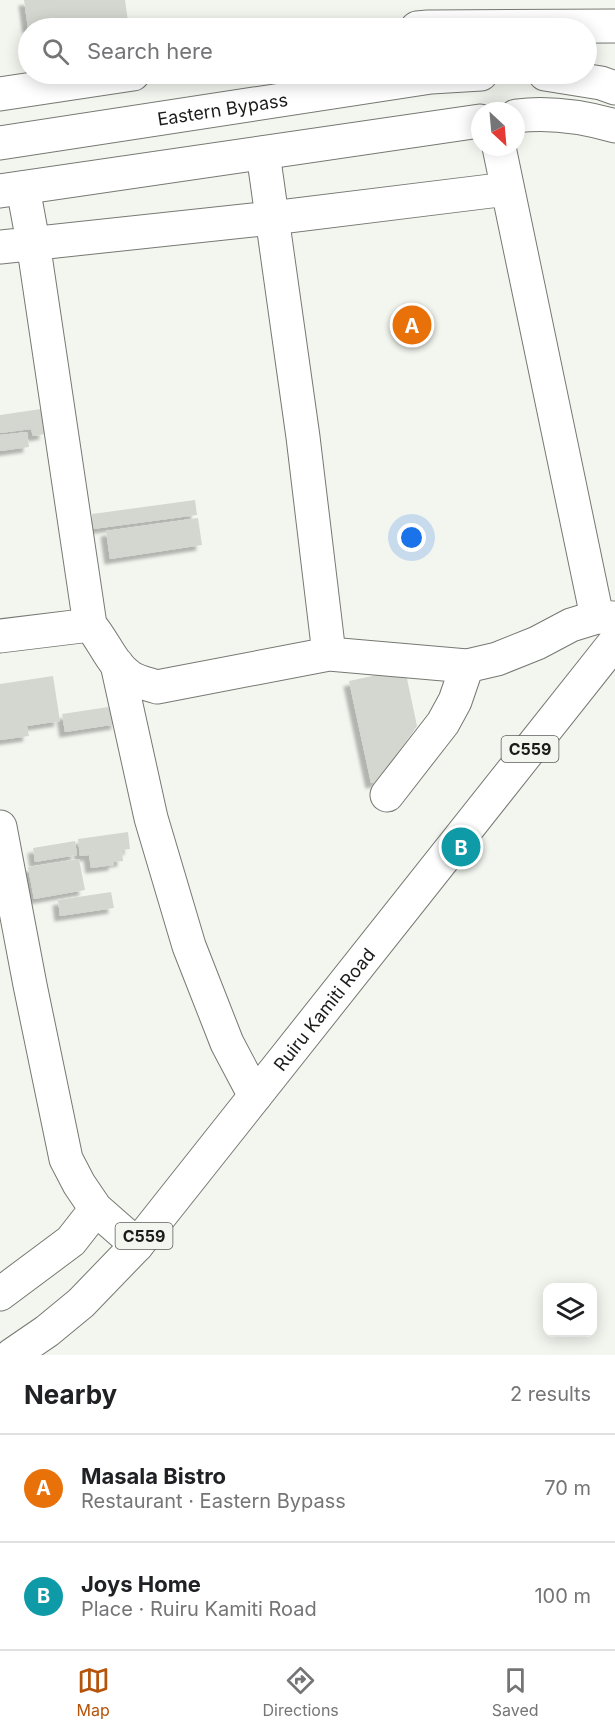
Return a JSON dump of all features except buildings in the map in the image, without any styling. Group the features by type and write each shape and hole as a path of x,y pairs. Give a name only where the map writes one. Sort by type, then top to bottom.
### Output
{"street":[{"path":"597,26 615,26"},
{"path":"597,82 615,88"},
{"path":"0,94 66,84"},
{"name":"Eastern Bypass","path":"0,143 374,84"},
{"path":"525,115 536,114 598,121 615,126"},
{"path":"471,122 11,189 33,242 90,625 100,635 117,664 131,678 157,687 329,654 467,666 497,659 537,643 571,624 609,625 501,156"},
{"path":"263,153 303,437 329,654"},
{"path":"0,247 272,218 507,189"},
{"path":"0,636 90,625"},
{"name":"Ruiru Kamiti Road","path":"12,1355 47,1331 81,1303 137,1245 255,1096 609,625"},
{"path":"117,664 151,818 189,946 227,1043 255,1096"},
{"path":"387,795 443,723 455,700 467,666"},
{"path":"0,827 66,1159 96,1209 137,1245"},
{"path":"0,1294 71,1241 96,1209"}],"place":[{"name":"Masala Bistro","path":"412,325"},
{"name":"Joys Home","path":"461,847"}]}
